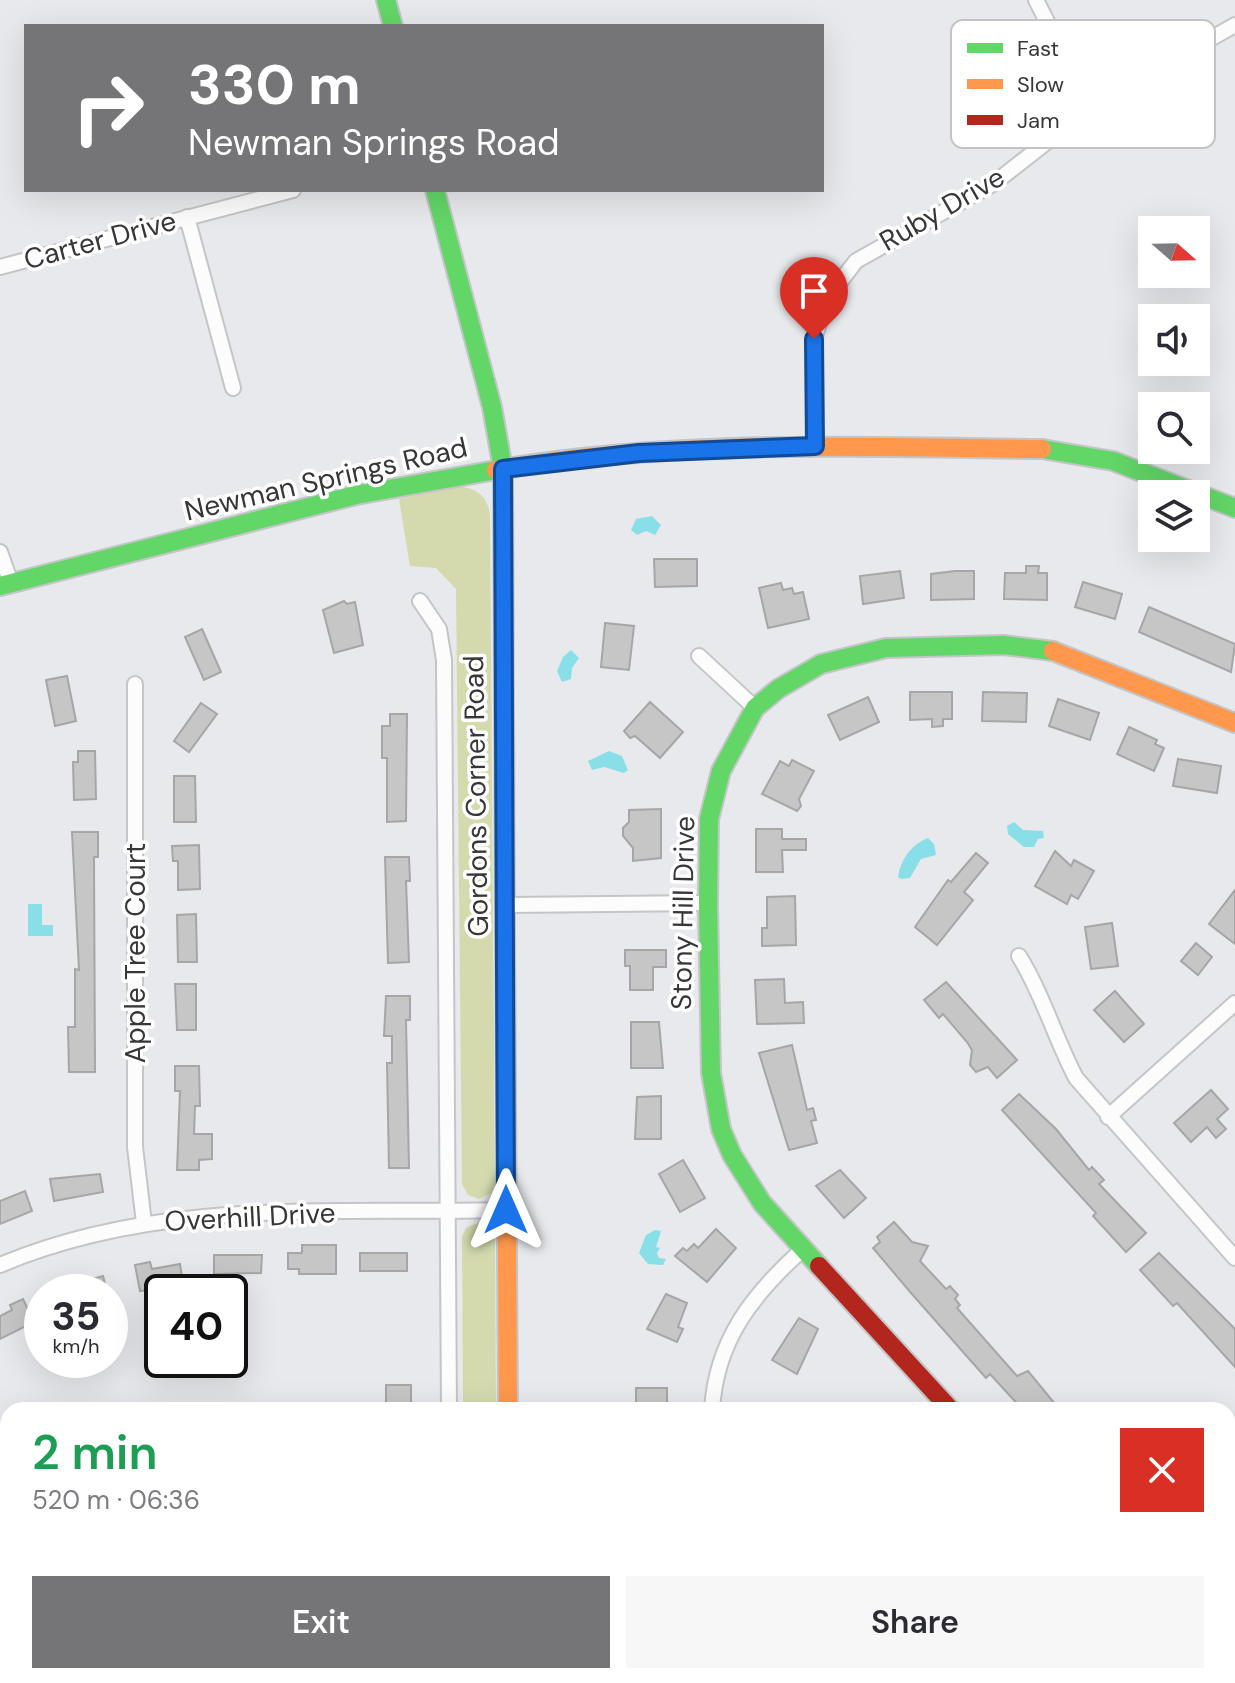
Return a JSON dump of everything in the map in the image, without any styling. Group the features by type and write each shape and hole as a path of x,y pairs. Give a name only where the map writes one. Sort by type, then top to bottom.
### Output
{"street":[{"path":"386,0 392,24"},
{"path":"1036,0 1046,20"},
{"name":"Ruby Drive","path":"1215,36 1235,25"},
{"name":"Ruby Drive","path":"815,446 814,339 827,299 838,281 873,248 948,212 993,184 1039,148"},
{"name":"Carter Drive","path":"0,267 285,192"},
{"name":"Gordons Corner Road","path":"436,192 492,407 503,469 508,1402"},
{"path":"187,217 233,388"},
{"name":"Newman Springs Road","path":"5,585 356,495 503,469 639,453 815,446 1014,447 1084,454 1151,474 1235,508"},
{"path":"0,552 5,585"},
{"name":"Gordons Corner Road","path":"420,601 439,629 444,660 449,1402"},
{"name":"Stony Hill Drive","path":"944,1402 803,1249 744,1177 721,1129 711,1073 709,819 716,785 732,747 755,708 821,664 866,650 1013,646 1075,657 1235,723"},
{"path":"699,656 755,708"},
{"name":"Apple Tree Court","path":"135,684 135,1147 144,1223"},
{"path":"506,905 708,903"},
{"path":"1019,956 1041,993 1058,1044 1070,1067 1108,1117 1235,1258"},
{"path":"1108,1117 1235,1003"},
{"name":"Overhill Drive","path":"0,1265 72,1240 144,1223 257,1212 506,1210"},
{"path":"713,1402 718,1369 731,1333 759,1291 803,1249"}],"green space":[{"path":"454,486 479,493 489,508 490,516 495,1185 491,1193 479,1199 468,1195 462,1184 456,589 436,568 410,566 399,499"},
{"path":"478,1223 489,1226 495,1237 496,1402 463,1402 462,1236 467,1227"}],"water":[{"path":"652,516 661,525 655,535 646,531 637,535 631,530 636,519"},
{"path":"571,650 579,658 572,668 571,679 562,682 557,671 563,657"},
{"path":"609,751 622,756 628,770 624,773 604,767 592,770 588,761"},
{"path":"1014,822 1023,830 1043,831 1044,838 1038,839 1034,847 1024,847 1008,834 1007,826"},
{"path":"928,838 934,844 936,855 921,859 910,878 898,877 908,853"},
{"path":"28,904 42,904 42,925 53,925 53,936 28,936"},
{"path":"655,1230 661,1231 656,1247 660,1248 657,1253 659,1258 666,1259 663,1265 648,1264 639,1253 646,1235"}],"building":[{"path":"654,559 697,559 697,586 655,587"},
{"path":"1026,566 1039,566 1038,573 1047,573 1047,600 1004,599 1005,573 1026,573"},
{"path":"900,571 904,598 863,604 860,576"},
{"path":"974,571 974,599 931,600 931,574"},
{"path":"1083,582 1122,594 1115,619 1075,607"},
{"path":"781,583 783,590 792,588 794,594 803,592 809,619 768,628 759,588"},
{"path":"344,601 347,604 355,602 363,645 334,653 323,610"},
{"path":"1149,607 1235,644 1231,672 1139,632"},
{"path":"605,623 634,626 629,670 601,667"},
{"path":"202,629 221,672 204,680 185,637"},
{"path":"67,676 76,721 55,726 46,680"},
{"path":"910,692 952,692 952,719 943,719 943,726 932,727 932,719 910,720"},
{"path":"983,692 1027,693 1026,722 982,721"},
{"path":"868,697 879,722 840,740 828,715"},
{"path":"1058,699 1099,713 1090,740 1049,726"},
{"path":"650,702 683,732 660,758 635,736 630,738 624,731"},
{"path":"201,703 217,714 189,752 174,741"},
{"path":"390,714 407,714 406,821 387,822 387,758 382,758 382,726 390,726"},
{"path":"1129,727 1157,740 1155,744 1164,748 1154,771 1117,754"},
{"path":"78,751 95,751 96,799 74,800 73,762 78,762"},
{"path":"1178,759 1221,766 1217,793 1173,786"},
{"path":"792,760 814,771 799,799 801,806 797,811 762,794 780,761 789,766"},
{"path":"174,776 195,776 196,822 174,822"},
{"path":"661,809 661,858 633,861 633,848 623,836 623,828 629,822 629,810"},
{"path":"756,829 782,829 782,839 806,839 806,850 782,850 783,872 756,872"},
{"path":"72,832 98,832 98,857 94,857 95,1072 69,1072 68,1027 75,1027 75,969 79,970"},
{"path":"199,845 200,889 178,890 178,861 173,861 172,846"},
{"path":"1055,851 1071,866 1074,860 1094,871 1078,899 1071,895 1067,904 1035,886"},
{"path":"976,853 988,863 964,892 973,900 937,945 915,927 948,880 951,882"},
{"path":"385,857 409,857 410,881 406,881 409,962 388,963"},
{"path":"1235,890 1235,944 1209,924"},
{"path":"795,896 796,945 762,946 762,928 767,928 767,897"},
{"path":"196,914 197,962 178,962 177,915"},
{"path":"1112,923 1118,966 1091,969 1085,927"},
{"path":"1196,943 1212,957 1198,975 1181,961"},
{"path":"625,950 666,950 666,967 653,967 653,990 630,990 630,966 625,966"},
{"path":"784,979 785,1003 803,1002 804,1023 757,1024 755,980"},
{"path":"946,982 1017,1060 997,1078 988,1067 976,1072 970,1065 972,1050 967,1042 943,1014 939,1018 924,1000"},
{"path":"175,984 196,984 196,1030 177,1030"},
{"path":"1115,991 1144,1024 1124,1042 1094,1010"},
{"path":"386,996 410,996 410,1020 406,1020 409,1168 389,1168 387,1063 392,1063 392,1036 384,1036"},
{"path":"631,1022 659,1022 663,1068 631,1068"},
{"path":"792,1045 807,1110 813,1108 816,1120 811,1121 817,1143 789,1150 759,1053"},
{"path":"175,1066 199,1066 200,1106 195,1106 194,1134 212,1134 212,1159 199,1160 199,1170 177,1170 180,1091 175,1091"},
{"path":"1211,1090 1228,1109 1217,1119 1226,1129 1216,1138 1207,1127 1191,1142 1174,1123"},
{"path":"1019,1094 1056,1129 1089,1170 1092,1167 1104,1180 1099,1184 1146,1233 1126,1252 1093,1216 1096,1213 1002,1110"},
{"path":"661,1096 661,1139 635,1139 637,1097"},
{"path":"683,1160 705,1198 680,1212 659,1174"},
{"path":"840,1170 866,1198 844,1218 816,1186"},
{"path":"100,1174 103,1192 54,1201 50,1179"},
{"path":"25,1191 32,1211 0,1224 0,1201"},
{"path":"894,1222 912,1242 928,1246 920,1261 946,1289 950,1286 958,1295 955,1299 960,1305 957,1308 1017,1376 1028,1371 1053,1402 1016,1402 990,1374 986,1378 873,1248 880,1242 877,1237"},
{"path":"716,1229 736,1248 707,1282 675,1256 683,1248 687,1251 694,1244 698,1248"},
{"path":"302,1245 336,1245 336,1274 299,1274 299,1269 288,1269 288,1253 302,1253"},
{"path":"360,1253 407,1253 407,1271 360,1271"},
{"path":"1159,1253 1235,1329 1235,1367 1177,1303 1173,1306 1140,1270"},
{"path":"214,1255 262,1255 261,1273 214,1274"},
{"path":"150,1262 152,1269 180,1264 182,1274 144,1274 144,1290 140,1291 135,1265"},
{"path":"666,1294 687,1303 678,1327 683,1329 677,1342 647,1329"},
{"path":"23,1299 24,1327 0,1339 0,1316 12,1310 10,1305"},
{"path":"799,1318 818,1329 797,1374 772,1360"},
{"path":"386,1385 411,1385 411,1402 386,1402"},
{"path":"636,1388 667,1388 667,1402 636,1402"}],"traffic: fast":[{"path":"386,0 392,24"},
{"path":"436,192 492,407 503,469 505,936"},
{"path":"1042,449 1113,461 1235,508"},
{"path":"0,586 356,495 496,470"},
{"path":"819,1266 762,1203 732,1155 721,1129 711,1073 708,903 709,819 721,771 755,708 778,689 821,664 886,648 1004,645 1053,651"}],"traffic: slow":[{"path":"496,470 563,460 700,449 1042,449"},
{"path":"1053,651 1235,723"},
{"path":"505,936 508,1402"}],"traffic: jam":[{"path":"819,1266 944,1402"}],"route":[{"path":"506,1210 503,469 639,453 815,446 814,339"}]}
